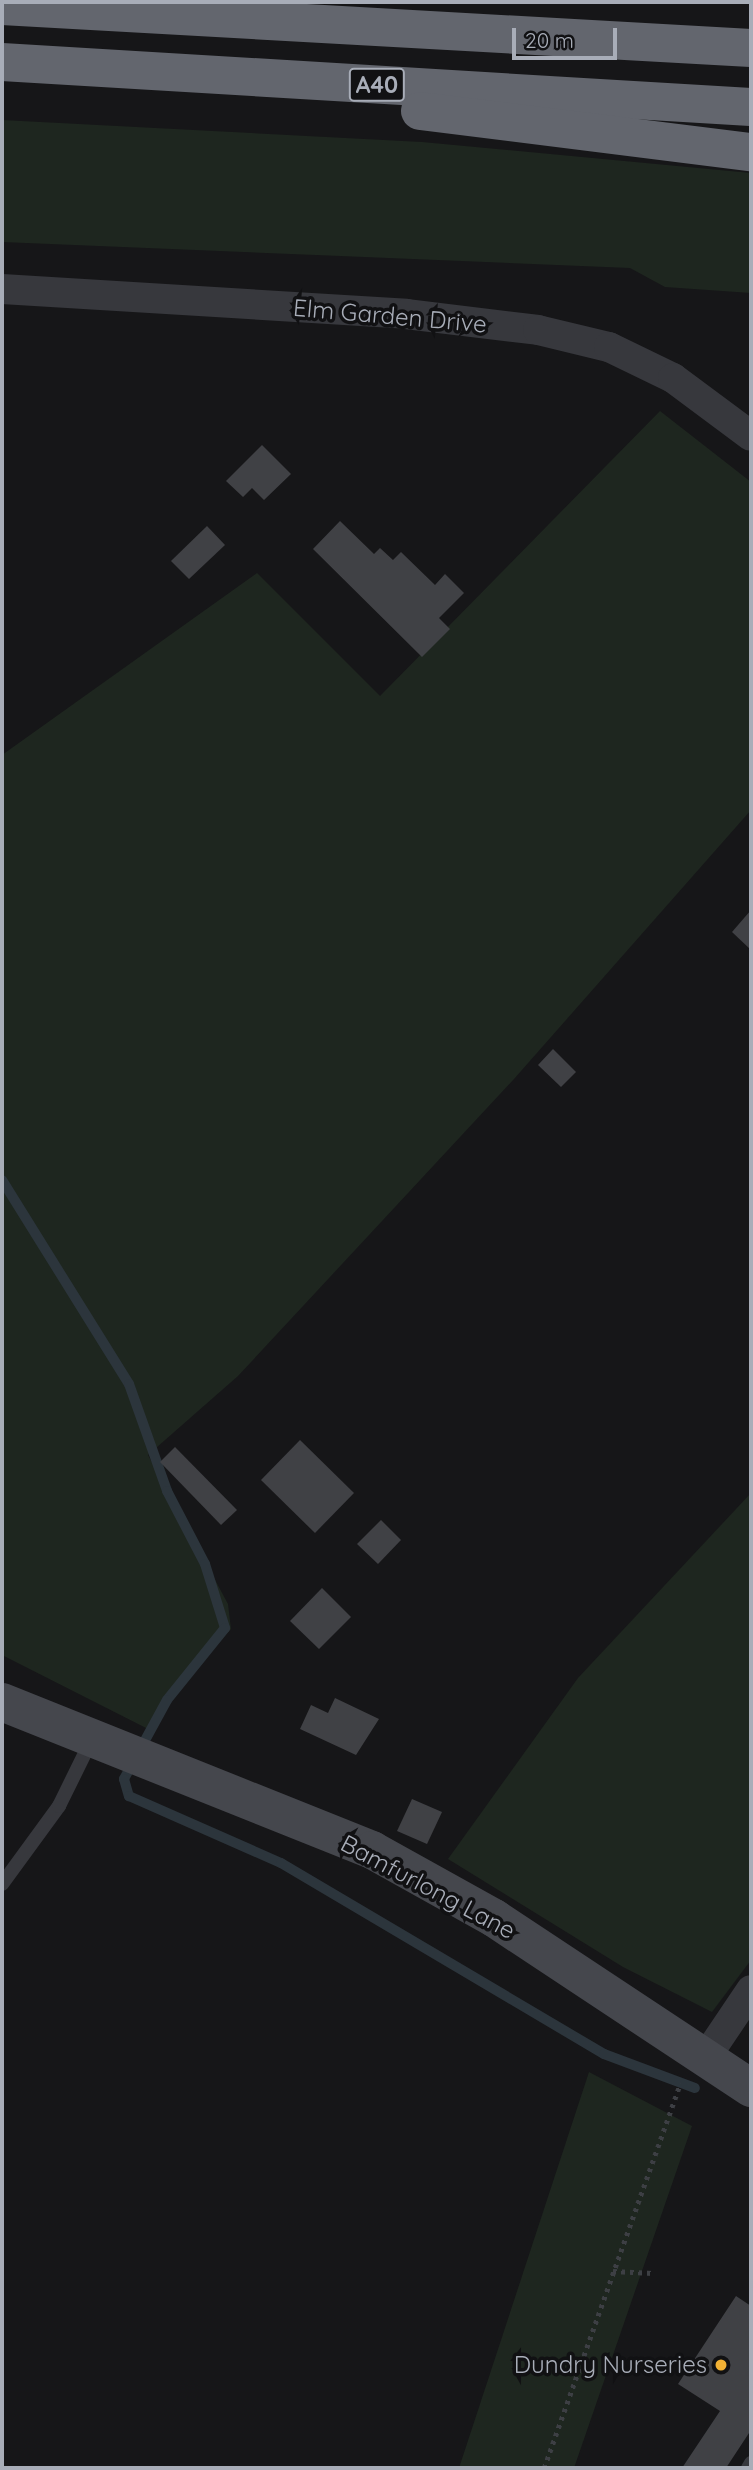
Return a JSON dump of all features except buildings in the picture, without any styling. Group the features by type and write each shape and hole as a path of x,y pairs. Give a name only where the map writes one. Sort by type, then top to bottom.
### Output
{"highway":[{"path":"2,6 751,48"},
{"path":"663,43 751,42"},
{"name":"A40","path":"2,62 751,107"},
{"path":"42,64 751,152"}],"street":[{"name":"Elm Garden Drive","path":"2,289 406,314 538,330 608,347 673,377 751,436"},
{"name":"Bamfurlong Lane","path":"2,1702 91,1740 372,1850 494,1918 704,2060 751,2088"},
{"path":"704,2060 751,1990"}],"lane":[{"path":"2,1884 59,1806 91,1740"},
{"path":"748,2468 751,2463"}],"path":[{"path":"544,2468 679,2088"},
{"path":"612,2271 625,2267 653,2273"}],"shaded area":[{"path":"2,120 422,142 751,173 751,293 665,287 630,268 2,242"},
{"path":"660,411 751,482 751,810 514,1079 238,1376 148,1455 228,1604 231,1629 167,1700 150,1730 2,1655 2,755 257,573 380,696"},
{"path":"751,1493 751,1960 712,2012 623,1967 448,1859 578,1678"},
{"path":"589,2072 692,2126 574,2468 459,2468"}],"waterway":[{"path":"2,1180 129,1384 167,1491 205,1564 225,1628 167,1700 124,1779 129,1796 281,1863 604,2054 695,2088"}],"place":[{"name":"Dundry Nurseries","path":"721,2365"}]}
